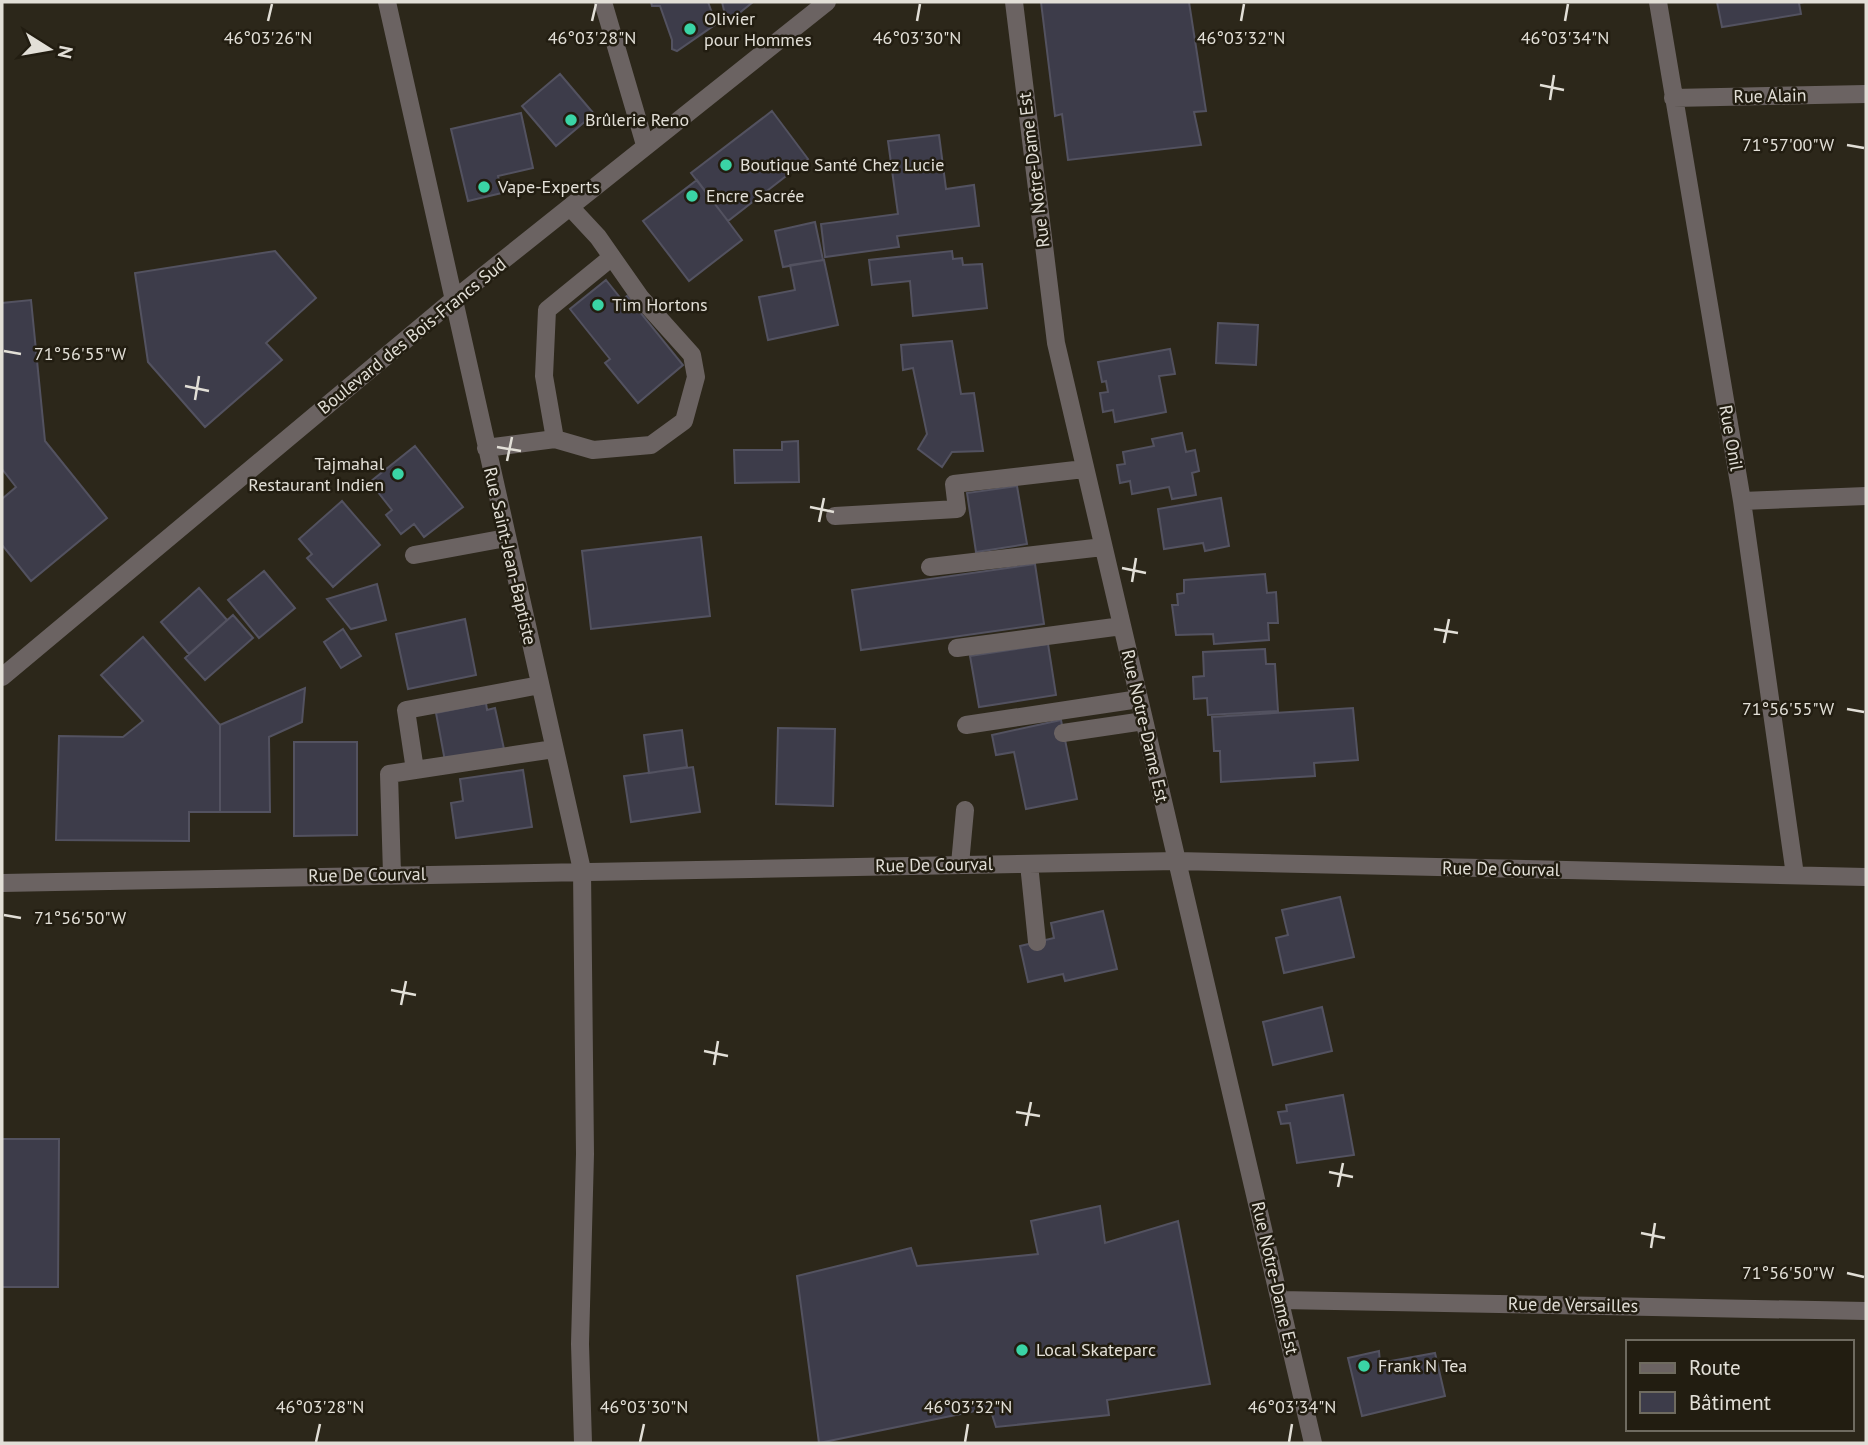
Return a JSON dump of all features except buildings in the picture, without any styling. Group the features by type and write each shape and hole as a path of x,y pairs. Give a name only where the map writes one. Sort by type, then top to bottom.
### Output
{"street":[{"name":"Rue Saint-Jean-Baptiste","path":"387,2 452,301 582,870 580,1344 583,1443"},
{"path":"603,2 645,145"},
{"name":"Boulevard des Bois-Francs Sud","path":"2,677 452,301 827,2"},
{"name":"Rue Notre-Dame Est","path":"1014,2 1056,343 1312,1443"},
{"name":"Rue Onil","path":"1658,2 1742,500 1795,875"},
{"name":"Rue Alain","path":"1673,98 1866,94"},
{"path":"486,448 555,439 593,450 651,445 684,421 696,377 692,355 640,297 612,257 571,208"},
{"path":"555,439 544,376 547,310 612,257"},
{"path":"835,516 957,509 954,484 1084,468"},
{"path":"1742,500 1866,496"},
{"path":"414,555 506,538"},
{"path":"930,567 1103,547"},
{"path":"957,648 1122,626"},
{"path":"415,770 406,710 540,685"},
{"path":"966,725 1139,699"},
{"path":"1063,733 1144,721"},
{"path":"392,874 389,774 554,749"},
{"path":"960,864 965,810"},
{"name":"Rue De Courval","path":"2,883 582,870 1177,861 1866,877"},
{"path":"1028,864 1037,942"},
{"name":"Rue de Versailles","path":"1280,1300 1866,1311"}],"place":[{"name":"Olivier pour Hommes","path":"690,29"},
{"name":"Brûlerie Reno","path":"571,120"},
{"name":"Boutique Santé Chez Lucie","path":"726,165"},
{"name":"Vape-Experts","path":"484,187"},
{"name":"Encre Sacrée","path":"692,196"},
{"name":"Tim Hortons","path":"598,305"},
{"name":"Tajmahal Restaurant Indien","path":"398,474"},
{"name":"Local Skateparc","path":"1022,1350"},
{"name":"Frank N Tea","path":"1364,1366"}]}
